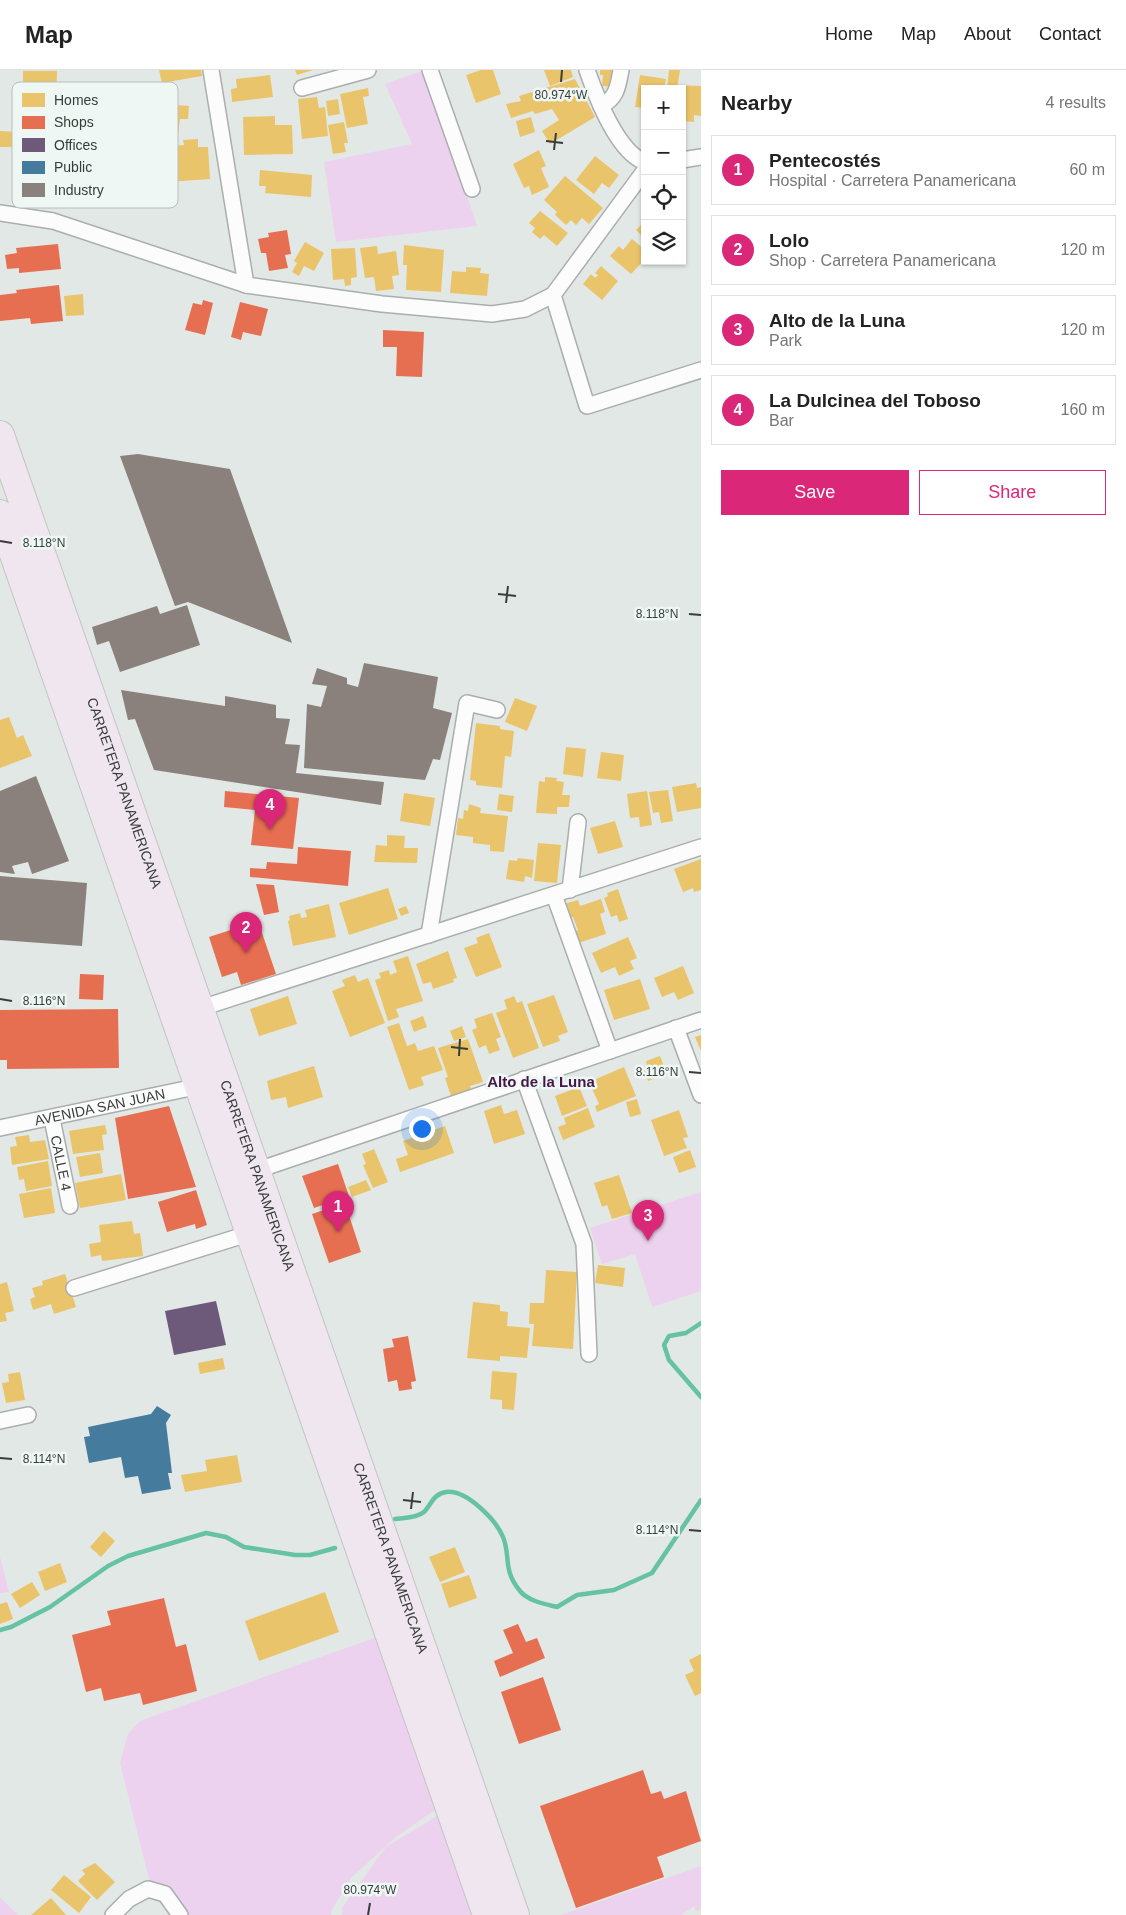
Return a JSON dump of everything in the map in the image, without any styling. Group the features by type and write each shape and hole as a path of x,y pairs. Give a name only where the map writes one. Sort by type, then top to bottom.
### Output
{"highway":[{"name":"CARRETERA PANAMERICANA","path":"0,435 198,1009 515,1915"},
{"name":"CARRETERA PANAMERICANA","path":"0,514 277,1304 374,1593 487,1915"},
{"path":"203,1096 236,1158 242,1164 255,1171 249,1186 250,1193 272,1261 277,1304"}],"street":[{"path":"211,70 246,285"},
{"path":"302,88 368,70"},
{"path":"430,70 472,189"},
{"path":"587,70 601,106 630,153 641,161"},
{"path":"601,106 610,102 616,92 621,70"},
{"path":"686,159 701,157"},
{"path":"0,213 53,221 246,285 382,304 492,314 524,309 553,295 641,175"},
{"path":"553,295 586,406 701,370"},
{"path":"429,935 467,703 497,710"},
{"path":"570,890 578,822"},
{"path":"198,1009 701,848"},
{"path":"554,895 610,1051"},
{"path":"255,1171 701,1020"},
{"path":"676,1028 701,1095"},
{"path":"524,1080 584,1244 589,1354"},
{"name":"AVENIDA SAN JUAN","path":"0,1128 203,1096"},
{"name":"CALLE 4","path":"52,1119 70,1206"},
{"path":"74,1288 251,1233"},
{"path":"0,1421 28,1415"},
{"path":"113,1915 129,1899 148,1889 165,1894 180,1915"}],"shaded area":[{"path":"425,70 477,226 336,242 324,162 412,144 385,84"},
{"path":"701,1192 701,1291 652,1307 635,1254 602,1264 590,1228"},
{"path":"0,1557 9,1592 0,1593"},
{"path":"377,1637 438,1808 397,1836 351,1878 331,1911 331,1915 188,1915 169,1889 149,1879 120,1763 128,1734 140,1721"},
{"path":"442,1813 475,1915 342,1915 342,1908 386,1847"},
{"path":"701,1866 701,1909 696,1911 694,1906 681,1915 561,1915"},
{"path":"0,1897 18,1915 0,1915"}],"building: Homes":[{"path":"159,70 201,70 202,76 162,82"},
{"path":"295,70 313,70 297,75"},
{"path":"481,70 493,70 501,94 476,103 466,75"},
{"path":"544,70 571,70 573,77 550,86"},
{"path":"600,70 616,70 615,87 602,86 603,75 600,75"},
{"path":"669,70 680,70 678,85 667,85"},
{"path":"23,71 57,71 57,82 23,82"},
{"path":"270,75 273,97 232,102 231,89 237,88 236,79"},
{"path":"640,75 666,79 665,85 641,85 641,108 635,107"},
{"path":"575,79 595,117 550,144 542,131 559,120 552,109 535,114 533,111 511,118 506,104 521,101 519,96"},
{"path":"686,85 701,86 701,116 694,115 694,122 686,121"},
{"path":"368,88 369,96 363,97 368,124 347,128 340,94"},
{"path":"317,97 319,108 325,107 328,136 302,139 298,99"},
{"path":"338,99 340,114 328,116 326,101"},
{"path":"178,105 189,106 188,119 180,119 178,135"},
{"path":"275,116 275,125 292,125 293,154 244,155 243,117"},
{"path":"531,117 535,132 520,137 516,121"},
{"path":"344,122 348,143 344,143 346,152 333,154 328,125"},
{"path":"0,131 12,132 12,147 0,147"},
{"path":"198,139 198,147 208,147 210,179 178,181 178,145 184,145 183,140"},
{"path":"539,150 546,166 541,168 549,187 532,195 529,186 524,188 513,164"},
{"path":"595,156 619,175 609,188 602,183 594,194 576,180"},
{"path":"260,170 312,175 311,197 265,193 266,186 259,186"},
{"path":"565,176 603,208 589,224 582,218 576,225 571,220 566,225 555,215 557,212 544,200"},
{"path":"540,211 568,233 557,246 544,235 540,239 532,232 535,228 529,223"},
{"path":"641,225 641,235 636,230"},
{"path":"632,239 641,247 641,263 631,274 610,256 619,246 623,250"},
{"path":"305,242 324,253 314,271 304,266 299,276 292,272 297,263 294,261"},
{"path":"404,245 444,250 441,292 406,290 407,265 403,265"},
{"path":"377,246 378,254 396,251 399,275 392,276 394,289 376,291 374,277 365,278 360,248"},
{"path":"355,248 357,277 351,278 351,285 345,286 344,279 333,280 331,249"},
{"path":"601,266 618,281 602,300 583,284 591,274 595,278 598,275 595,273"},
{"path":"466,267 481,268 480,273 489,274 487,296 450,293 452,271 466,272"},
{"path":"83,294 84,315 66,316 64,296"},
{"path":"515,698 537,706 527,731 505,722"},
{"path":"9,717 17,738 23,735 32,756 0,768 0,720"},
{"path":"476,723 500,726 500,729 514,731 511,757 505,756 502,788 476,785 476,781 470,780"},
{"path":"566,747 586,749 583,777 563,774"},
{"path":"601,752 624,755 621,781 597,778"},
{"path":"545,777 557,778 556,781 564,782 562,795 570,795 569,807 557,807 557,814 536,813 539,781 545,782"},
{"path":"696,783 697,788 701,787 701,808 677,812 672,787"},
{"path":"668,790 673,821 661,823 659,812 653,813 649,792"},
{"path":"647,791 652,825 640,827 639,817 630,818 627,794"},
{"path":"404,793 435,798 430,826 400,821"},
{"path":"499,794 514,796 512,812 497,810"},
{"path":"469,804 481,808 480,813 508,816 504,852 490,851 490,845 473,843 473,837 456,835 458,818 463,819 464,810 468,811"},
{"path":"615,821 623,847 598,854 590,828"},
{"path":"387,835 405,836 404,848 418,848 417,863 374,862 376,845 387,846"},
{"path":"538,843 561,845 557,883 534,881"},
{"path":"518,858 534,860 532,878 525,876 524,882 506,879 509,860 517,861"},
{"path":"701,859 701,890 694,892 693,888 683,892 674,869"},
{"path":"388,888 398,919 349,935 339,903"},
{"path":"618,889 628,919 619,922 617,915 611,917 604,898 608,896 607,893"},
{"path":"601,899 605,912 600,914 606,934 575,944 572,932 578,930 573,917 569,919 564,904 578,900 580,906"},
{"path":"329,904 336,937 293,946 288,921 290,920 289,916 300,913 301,918 307,917 305,910"},
{"path":"406,906 409,913 401,916 398,909"},
{"path":"489,933 502,967 476,977 464,948 478,943 476,938"},
{"path":"628,937 637,958 630,961 634,969 619,976 615,967 601,973 592,953"},
{"path":"448,951 457,978 453,979 454,982 433,989 431,982 423,984 416,964"},
{"path":"408,956 423,1001 396,1009 399,1017 388,1021 375,980 381,978 379,973 389,970 390,975 397,972 393,961"},
{"path":"683,966 694,993 678,1000 674,992 662,997 654,978"},
{"path":"355,975 358,982 368,978 385,1023 350,1037 332,991 345,986 342,980"},
{"path":"640,979 650,1009 614,1020 604,990"},
{"path":"554,995 568,1032 558,1036 560,1041 543,1047 527,1004"},
{"path":"288,996 297,1024 259,1036 250,1009"},
{"path":"514,996 517,1003 522,1001 539,1048 513,1058 496,1013 507,1009 504,1000"},
{"path":"492,1013 501,1037 496,1039 500,1050 489,1054 486,1045 479,1048 472,1030 477,1028 474,1019"},
{"path":"423,1016 427,1027 414,1032 410,1021"},
{"path":"399,1023 407,1046 415,1043 418,1051 434,1046 443,1070 421,1077 424,1085 409,1090 387,1027"},
{"path":"462,1026 466,1037 454,1041 450,1031"},
{"path":"701,1035 701,1051 695,1037"},
{"path":"468,1039 483,1082 470,1086 471,1089 451,1096 445,1078 448,1077 438,1048"},
{"path":"660,1056 667,1074 648,1081 644,1070 648,1068 646,1061"},
{"path":"314,1066 323,1097 288,1108 286,1097 271,1100 267,1081"},
{"path":"624,1067 636,1096 597,1112 595,1106 599,1104 589,1082"},
{"path":"579,1087 587,1106 562,1116 555,1096"},
{"path":"637,1099 641,1114 630,1117 626,1102"},
{"path":"501,1105 504,1114 517,1110 525,1134 494,1144 484,1111"},
{"path":"588,1108 595,1127 563,1140 558,1127 566,1124 564,1118"},
{"path":"679,1110 688,1137 683,1138 687,1148 664,1156 651,1120"},
{"path":"105,1125 107,1134 102,1135 104,1150 73,1154 69,1131"},
{"path":"445,1126 454,1153 400,1172 396,1159 408,1155 403,1141"},
{"path":"29,1135 30,1142 45,1140 49,1159 12,1165 10,1147 17,1146 15,1137"},
{"path":"374,1149 388,1182 373,1188 363,1165 366,1164 362,1154"},
{"path":"690,1150 696,1167 679,1173 673,1157"},
{"path":"100,1153 103,1173 80,1177 76,1157"},
{"path":"48,1161 52,1186 26,1191 24,1179 19,1180 17,1167"},
{"path":"121,1174 126,1200 80,1208 75,1183"},
{"path":"619,1175 632,1213 612,1219 607,1205 602,1207 594,1183"},
{"path":"366,1180 371,1190 352,1197 348,1187"},
{"path":"51,1188 55,1213 24,1218 19,1194"},
{"path":"132,1221 134,1234 140,1233 143,1256 102,1261 101,1255 91,1257 89,1244 101,1242 99,1225"},
{"path":"598,1265 625,1268 623,1287 595,1283"},
{"path":"546,1270 577,1272 573,1349 532,1346 534,1324 529,1324 530,1303 544,1303"},
{"path":"65,1274 76,1307 54,1314 51,1304 33,1310 30,1299 35,1297 32,1288 43,1285 42,1281"},
{"path":"7,1282 14,1311 5,1313 7,1321 0,1322 0,1284"},
{"path":"473,1302 500,1305 500,1311 508,1312 507,1326 530,1328 527,1358 500,1356 500,1361 467,1358"},
{"path":"223,1358 225,1369 200,1374 198,1363"},
{"path":"492,1371 517,1373 514,1410 502,1409 502,1400 490,1399"},
{"path":"20,1372 25,1400 6,1403 2,1383 9,1382 8,1374"},
{"path":"237,1455 242,1482 185,1492 181,1475 207,1471 205,1460"},
{"path":"104,1531 115,1541 101,1557 90,1547"},
{"path":"455,1547 465,1572 440,1582 429,1557"},
{"path":"60,1563 67,1582 45,1591 38,1572"},
{"path":"469,1575 477,1598 449,1608 441,1584"},
{"path":"32,1582 40,1595 20,1608 11,1594"},
{"path":"325,1592 339,1632 259,1661 245,1621"},
{"path":"7,1602 13,1619 0,1624 0,1604"},
{"path":"701,1654 701,1693 695,1696 685,1675 694,1671 689,1660"},
{"path":"95,1863 115,1882 97,1900 78,1881 85,1874 82,1870"},
{"path":"64,1875 91,1897 79,1913 51,1890"},
{"path":"51,1898 66,1915 31,1915"}],"building: Shops":[{"path":"287,230 291,254 285,255 288,268 269,271 266,253 261,253 258,239 269,237 268,233"},
{"path":"58,244 61,269 19,273 19,268 7,269 5,255 17,253 16,248"},
{"path":"59,285 63,321 31,324 30,318 0,321 0,295 17,293 16,290"},
{"path":"203,300 213,303 205,335 185,330 193,303 202,305"},
{"path":"240,302 268,309 261,336 243,332 241,340 231,337"},
{"path":"383,330 424,332 422,377 396,376 397,347 383,347"},
{"path":"225,791 299,798 293,849 251,845 255,810 224,807"},
{"path":"298,847 351,851 348,886 250,877 250,868 266,869 267,862 297,864"},
{"path":"256,884 274,885 279,912 264,915"},
{"path":"258,921 276,974 241,985 237,972 222,977 209,937"},
{"path":"80,974 104,975 103,1000 79,999"},
{"path":"118,1009 119,1068 7,1069 7,1060 0,1060 0,1010"},
{"path":"169,1106 196,1187 128,1199 115,1118"},
{"path":"338,1164 349,1196 314,1208 302,1176"},
{"path":"196,1190 207,1225 196,1229 195,1224 167,1232 158,1202"},
{"path":"345,1203 361,1252 329,1263 312,1214"},
{"path":"408,1336 416,1381 411,1382 412,1389 399,1391 397,1380 388,1382 383,1349 394,1347 392,1339"},
{"path":"164,1598 176,1647 186,1644 197,1691 143,1705 140,1693 104,1701 101,1688 86,1692 72,1635 111,1625 107,1611"},
{"path":"518,1624 526,1642 537,1638 545,1658 500,1677 494,1661 513,1653 503,1630"},
{"path":"543,1677 561,1730 519,1744 501,1692"},
{"path":"643,1770 651,1794 661,1791 664,1799 686,1791 701,1841 657,1857 664,1877 576,1908 540,1806"}],"building: Offices":[{"path":"216,1301 226,1345 174,1355 165,1311"}],"building: Public":[{"path":"157,1406 171,1415 166,1423 172,1473 168,1473 171,1489 142,1494 138,1476 125,1478 121,1457 89,1463 84,1437 90,1436 88,1427 151,1414"}],"building: Industry":[{"path":"138,454 230,469 292,643 188,602 175,606 120,456"},
{"path":"187,605 200,645 120,672 109,641 97,645 92,627 157,606 160,614"},
{"path":"364,663 438,677 433,708 452,713 440,760 433,759 425,780 304,768 307,704 321,707 327,686 312,684 317,668 347,678 347,684 358,687"},
{"path":"121,690 225,706 225,696 276,705 276,718 290,719 285,744 300,745 296,773 384,782 381,805 154,770 135,719 128,720"},
{"path":"36,776 69,861 32,874 28,862 12,866 15,874 0,872 0,791"},
{"path":"0,876 87,883 82,946 0,940"}],"waterway":[{"path":"701,1323 686,1333 669,1336 664,1345 669,1360 701,1397"},
{"path":"395,1519 421,1514 435,1497 442,1493 454,1492 462,1495 487,1514 499,1530 505,1544 511,1576 520,1591 532,1600 557,1607 577,1595 614,1590 652,1573 701,1500"},
{"path":"0,1630 11,1627 50,1607 108,1566 128,1556 206,1533 226,1537 244,1547 295,1555 310,1555 335,1548"}],"place":[{"name":"La Dulcinea del Toboso","path":"270,830"},
{"name":"Lolo","path":"246,953"},
{"name":"Pentecostés","path":"338,1232"},
{"name":"Alto de la Luna","path":"648,1241"}],"district":[{"name":"Alto de la Luna","path":"541,1081"}]}
